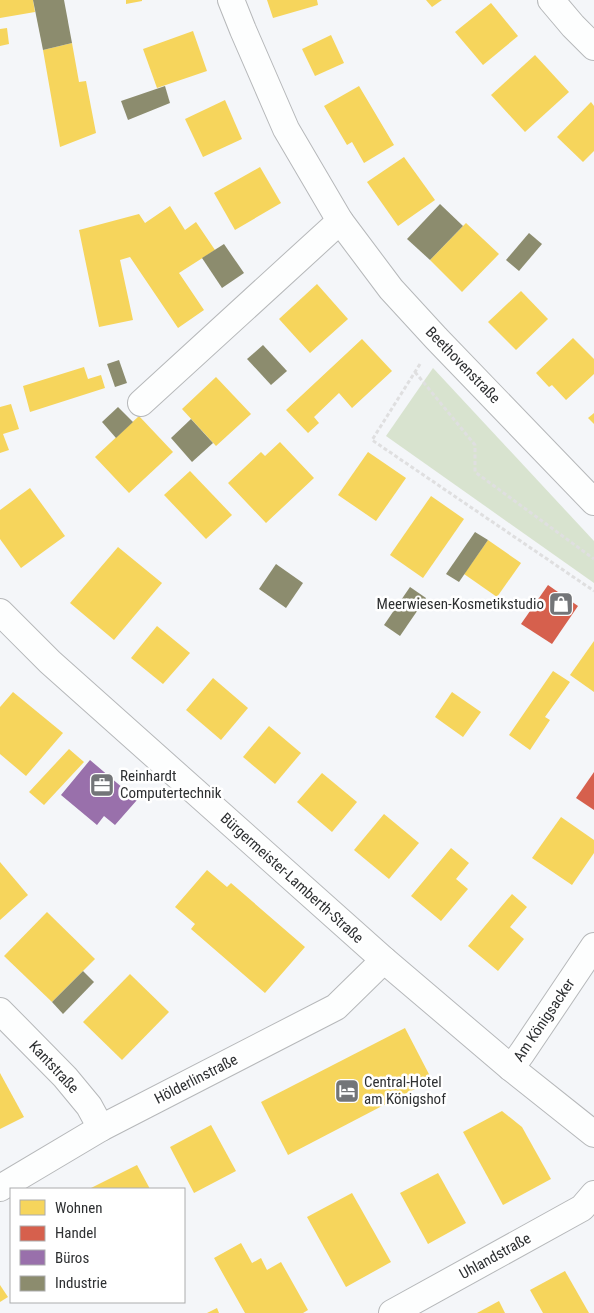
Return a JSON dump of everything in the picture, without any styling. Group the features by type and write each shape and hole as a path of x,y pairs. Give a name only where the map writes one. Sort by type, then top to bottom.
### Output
{"street":[{"name":"Beethovenstraße","path":"232,0 286,129 340,221 391,289 594,502"},
{"path":"551,0 572,26 594,47"},
{"path":"141,404 340,221"},
{"name":"Bürgermeister-Lamberth-Straße","path":"0,612 50,662 384,960 510,1068 594,1134"},
{"name":"Am Königsacker","path":"510,1068 522,1054 594,946"},
{"name":"Hölderlinstraße","path":"0,1188 101,1128 336,1007 384,960"},
{"name":"Kantstraße","path":"0,1011 65,1077 90,1106 101,1128"},
{"name":"Uhlandstraße","path":"392,1313 582,1208 594,1194"}],"path":[{"path":"436,338 372,440 594,591"},
{"path":"415,371 475,445 475,472 594,559"}],"green space":[{"path":"433,368 594,541 594,583 386,436"}],"building: Wohnen":[{"path":"0,0 33,0 35,12 0,18"},
{"path":"126,0 142,0 142,1 126,4"},
{"path":"267,0 317,0 318,5 273,18"},
{"path":"426,0 442,0 432,7"},
{"path":"491,3 518,36 483,65 455,32"},
{"path":"7,28 9,44 0,46 0,29"},
{"path":"193,31 207,71 157,88 143,49"},
{"path":"331,35 344,63 315,76 302,49"},
{"path":"72,43 79,82 86,81 96,133 60,147 43,50"},
{"path":"535,55 569,92 525,132 491,95"},
{"path":"359,86 394,145 364,163 352,142 347,145 324,106"},
{"path":"225,100 242,139 203,157 185,119"},
{"path":"591,102 594,106 594,151 583,162 557,137"},
{"path":"404,157 435,200 398,226 367,182"},
{"path":"260,167 281,203 235,230 214,193"},
{"path":"170,206 185,230 196,222 215,250 179,273 204,310 178,328 130,257 120,260 133,320 99,327 79,230 139,214 145,223"},
{"path":"466,223 499,254 462,292 430,260"},
{"path":"317,284 348,319 310,353 279,319"},
{"path":"521,291 548,319 516,350 488,322"},
{"path":"573,338 594,359 594,374 566,400 552,385 549,387 536,373"},
{"path":"362,339 392,371 352,408 339,393 314,417 319,423 308,433 286,410"},
{"path":"84,367 88,379 101,375 105,388 30,412 23,386"},
{"path":"216,377 251,414 216,446 182,409"},
{"path":"11,404 19,429 3,434 9,450 0,453 0,407"},
{"path":"594,413 594,424 588,418"},
{"path":"139,416 173,452 129,493 95,457"},
{"path":"280,442 314,478 266,523 228,483 261,452 265,456"},
{"path":"368,452 406,478 376,521 338,495"},
{"path":"190,471 232,515 206,539 164,495"},
{"path":"30,488 65,536 21,568 0,539 0,510"},
{"path":"431,496 464,519 423,578 390,555"},
{"path":"488,540 521,563 497,597 464,574"},
{"path":"118,547 162,583 114,640 70,603"},
{"path":"157,626 190,653 163,684 131,658"},
{"path":"594,641 594,692 570,675"},
{"path":"553,671 570,682 545,717 550,720 530,750 509,735"},
{"path":"213,678 248,708 221,740 186,710"},
{"path":"13,692 63,733 26,776 0,754 0,707"},
{"path":"452,692 481,712 463,737 435,717"},
{"path":"269,726 301,753 275,784 243,757"},
{"path":"69,749 84,762 44,805 29,792"},
{"path":"322,773 357,802 332,832 297,802"},
{"path":"384,814 419,843 389,879 354,850"},
{"path":"561,817 594,840 594,853 572,885 532,858"},
{"path":"451,848 469,863 456,879 468,889 441,921 411,896"},
{"path":"0,862 28,895 0,920"},
{"path":"207,870 227,887 231,883 305,947 265,993 191,929 195,924 175,907"},
{"path":"512,894 527,907 510,927 524,939 498,971 468,946"},
{"path":"47,912 95,959 52,1002 4,956"},
{"path":"130,974 169,1012 122,1060 83,1022"},
{"name":"Central-Hotel am Königshof","path":"405,1028 432,1080 288,1155 261,1102"},
{"path":"0,1073 24,1117 0,1129"},
{"path":"502,1111 522,1127 551,1179 503,1205 463,1132"},
{"path":"211,1125 236,1171 194,1193 170,1147"},
{"path":"137,1165 149,1188 91,1188"},
{"path":"438,1173 466,1223 428,1244 400,1193"},
{"path":"352,1193 391,1262 346,1287 307,1217"},
{"path":"241,1243 252,1263 261,1258 267,1270 281,1262 308,1310 303,1313 245,1313 214,1258"},
{"path":"565,1271 589,1313 543,1313 530,1290"},
{"path":"0,1285 8,1297 0,1302"},
{"path":"499,1301 505,1313 477,1313"},
{"path":"217,1308 219,1313 207,1313"}],"building: Handel":[{"path":"548,585 578,606 552,644 521,624"},
{"path":"594,772 594,810 576,798"}],"building: Büros":[{"path":"90,760 137,800 115,825 104,816 97,825 61,795"}],"building: Industrie":[{"path":"33,0 64,0 72,43 43,50"},
{"path":"165,86 170,103 128,120 121,101"},
{"path":"440,204 463,226 430,260 407,239"},
{"path":"529,233 542,244 519,271 506,260"},
{"path":"224,244 244,273 222,288 202,258"},
{"path":"263,345 287,371 271,385 247,359"},
{"path":"119,360 127,383 115,387 107,364"},
{"path":"118,407 133,422 116,438 102,422"},
{"path":"191,419 213,443 192,462 171,438"},
{"path":"475,532 488,540 459,582 446,574"},
{"path":"276,564 303,583 286,608 259,589"},
{"path":"410,587 426,598 400,636 384,625"},
{"path":"83,971 94,982 63,1014 52,1002"}],"place":[{"name":"Meerwiesen-Kosmetikstudio","path":"561,604"},
{"name":"Reinhardt Computertechnik","path":"102,785"},
{"name":"Central-Hotel am Königshof","path":"347,1091"}]}
